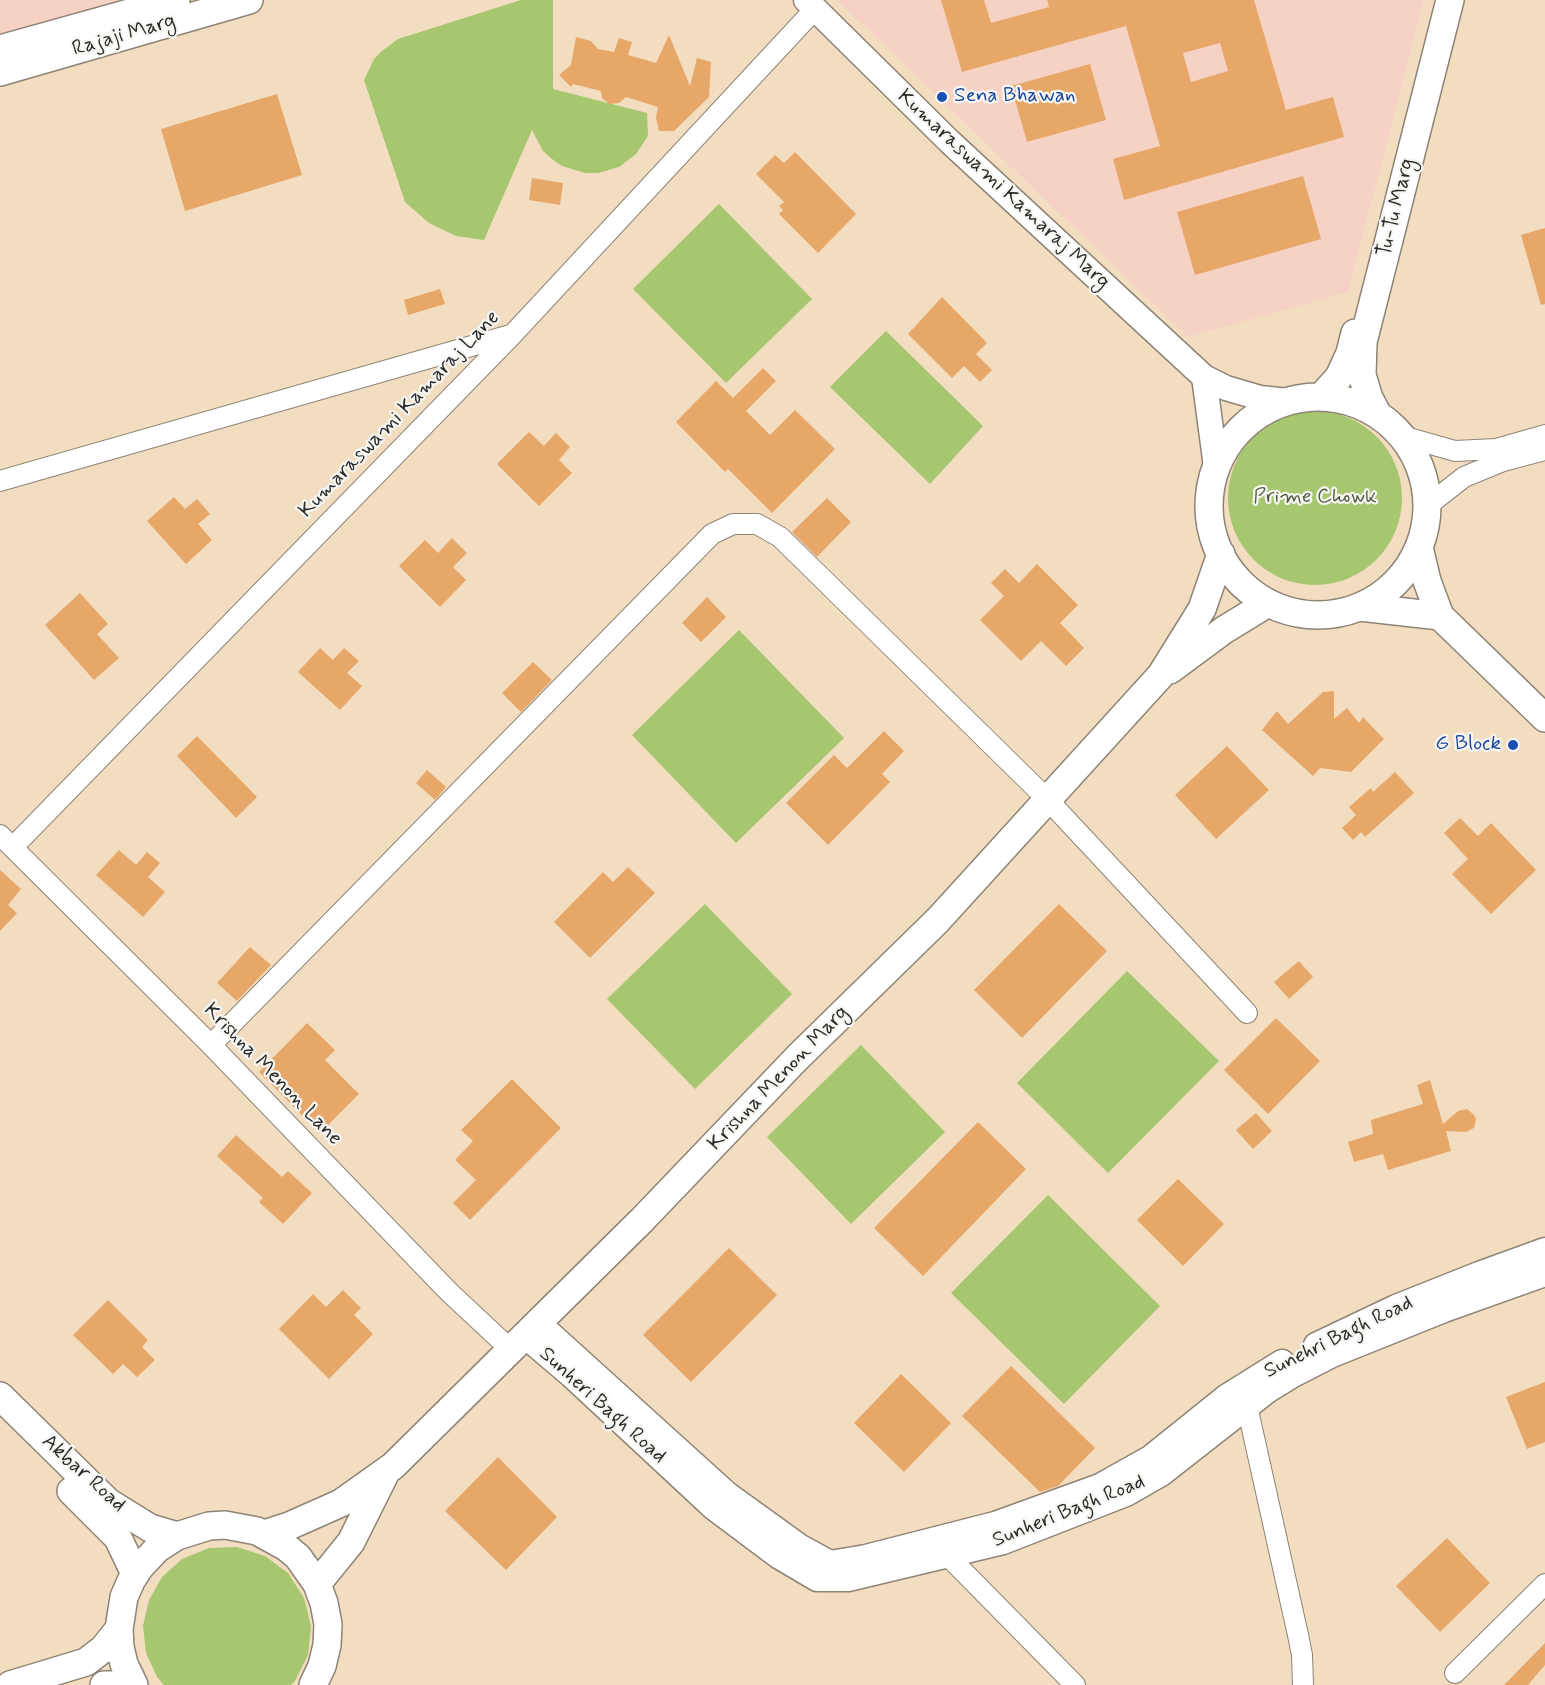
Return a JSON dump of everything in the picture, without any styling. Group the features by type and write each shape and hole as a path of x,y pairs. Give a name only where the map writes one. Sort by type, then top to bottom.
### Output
{"main road":[{"name":"Rajaji Marg","path":"0,49 176,0"},
{"name":"Rajaji Marg","path":"0,72 249,0"},
{"name":"Tu-Tu Marg","path":"1321,397 1339,378 1350,353 1440,0"},
{"name":"Tu-Tu Marg","path":"1378,415 1369,398 1362,375 1363,342 1450,0"},
{"path":"1321,397 1350,402 1378,415 1402,436 1420,469 1425,487 1426,520 1419,547 1405,572 1385,593 1360,607 1337,614 1314,615 1290,612 1268,603 1240,583 1221,554 1211,526 1210,496 1216,467 1225,449 1252,419 1269,408 1288,401 1321,397"},
{"path":"1419,547 1427,581 1440,616 1545,718"},
{"name":"Krishna Menon Marg","path":"264,1534 289,1526 341,1503 385,1472 642,1220 797,1058 938,920 1161,675 1202,609 1221,554"},
{"name":"Krishna Menon Marg","path":"1161,675 1224,630 1268,603"},
{"path":"1360,607 1440,616"},
{"name":"Akbar Road","path":"0,1396 108,1502 150,1528 177,1536"},
{"name":"Akbar Road","path":"0,1420 118,1538 135,1574"},
{"name":"Krishna Menon Marg","path":"317,1584 351,1542 385,1472"},
{"path":"134,1685 124,1664 119,1629 124,1597 135,1574 157,1549 177,1536 209,1526 225,1525 242,1527 264,1534 286,1547 298,1557 317,1584 328,1624 322,1678"},
{"path":"10,1685 86,1662 103,1649 119,1629"},
{"path":"104,1685 112,1685"}],"street":[{"name":"Kumaraswami Kamaraj Lane","path":"6,841 513,334 811,5"},
{"name":"Kumaraswami Kamaraj Marg","path":"811,5 950,142 1204,376 1226,388 1248,395 1288,401"},
{"path":"0,481 513,334"},
{"path":"1204,376 1216,467"},
{"path":"1402,436 1455,450 1496,449 1545,435"},
{"path":"1427,506 1464,477 1503,461 1545,450"},
{"path":"211,1045 712,534 733,524 757,524 780,537 1047,799 1247,1013"},
{"name":"Krishna Menon Lane","path":"6,841 211,1045 449,1292 524,1336"},
{"name":"Sunehri Bagh Road","path":"524,1336 727,1494 800,1546 830,1563 866,1557 995,1524 1100,1486 1150,1458 1226,1397 1289,1358 1396,1307 1545,1250"},
{"name":"Sunheri Bagh Road","path":"524,1336 571,1375 714,1508 778,1557 817,1579 848,1579 1003,1542 1126,1494 1161,1474 1247,1406 1293,1375 1332,1355 1444,1310 1545,1274"},
{"path":"1247,1406 1298,1635 1302,1655 1303,1685"},
{"path":"947,1555 1075,1685"},
{"path":"1455,1673 1545,1584"}],"shaded area":[{"path":"0,0 125,0 0,36"},
{"path":"837,0 1424,0 1348,292 1188,337"}],"green space":[{"path":"521,0 553,0 553,89 647,113 648,136 636,154 619,167 598,173 585,173 562,166 552,159 543,151 532,130 484,240 456,236 429,223 405,202 364,80 374,59 398,39"},
{"path":"719,204 812,299 726,383 633,289"},
{"path":"886,331 983,426 930,484 830,387"},
{"name":"Prime Chowk","path":"1315,411 1348,418 1363,426 1376,437 1387,450 1395,465 1402,498 1395,531 1387,546 1376,559 1363,570 1348,578 1315,585 1282,578 1267,570 1254,559 1243,546 1235,531 1228,498 1235,465 1243,450 1254,437 1267,426 1282,418"},
{"path":"739,630 844,738 736,843 632,735"},
{"path":"705,904 792,994 695,1089 607,999"},
{"path":"1127,971 1219,1061 1108,1173 1017,1083"},
{"path":"861,1045 945,1132 851,1224 767,1137"},
{"path":"1048,1195 1160,1306 1064,1404 951,1293"},
{"path":"237,1547 265,1556 288,1573 304,1598 311,1626 308,1655 295,1681 291,1685 164,1685 157,1677 146,1653 143,1626 149,1600 162,1577 182,1559 209,1548"}],"building":[{"path":"941,0 984,0 991,23 1049,7 1047,0 1254,0 1286,110 1333,97 1344,137 1124,200 1113,159 1160,146 1126,26 962,72","holes":["1220,43 1228,71 1191,82 1183,53"]},
{"path":"669,35 690,86 697,58 711,62 709,97 674,131 659,131 656,118 658,107 626,97 619,103 610,104 602,98 601,91 573,84 571,87 559,75 571,65 576,37 591,41 598,49 614,52 619,38 632,42 628,55 656,63"},
{"path":"1090,64 1106,120 1027,142 1011,86"},
{"path":"277,94 302,175 185,211 161,129"},
{"path":"795,152 856,214 818,253 779,214 783,210 779,206 784,202 756,174 775,155 784,163"},
{"path":"1303,176 1321,239 1195,275 1177,212"},
{"path":"532,178 563,183 560,205 529,200"},
{"path":"1545,228 1545,304 1541,305 1521,235"},
{"path":"440,289 445,304 408,315 404,300"},
{"path":"942,297 987,343 976,354 992,370 980,382 964,366 952,378 908,334"},
{"path":"763,368 776,381 746,411 770,435 795,410 835,449 772,513 728,469 725,472 676,422 716,381 733,398"},
{"path":"529,432 544,446 556,433 570,447 559,460 572,473 539,506 497,464"},
{"path":"174,497 185,509 197,499 210,514 198,524 212,540 186,564 147,521"},
{"path":"827,498 851,522 817,557 792,532"},
{"path":"452,538 467,553 453,567 466,580 440,607 399,566 425,540 438,553"},
{"path":"1037,564 1078,605 1060,623 1084,648 1066,666 1041,641 1021,661 980,620 1004,596 991,583 1005,569 1019,583"},
{"path":"80,593 108,624 97,634 119,658 94,680 45,625"},
{"path":"707,597 726,617 701,642 682,623"},
{"path":"320,648 333,660 344,648 359,661 347,673 362,686 340,710 298,672"},
{"path":"533,662 552,680 521,712 502,693"},
{"path":"1334,691 1334,719 1347,708 1359,723 1363,717 1384,739 1351,772 1320,768 1313,776 1262,730 1277,711 1288,724 1323,692"},
{"path":"884,731 904,751 882,774 890,782 828,845 786,803 834,755 847,768"},
{"path":"197,736 257,797 236,818 177,756"},
{"path":"1227,746 1269,790 1216,839 1175,795"},
{"path":"427,770 446,787 435,800 416,783"},
{"path":"1395,772 1414,793 1365,837 1361,832 1353,840 1342,828 1356,815 1349,807 1371,788 1373,792"},
{"path":"1460,818 1478,836 1491,823 1536,870 1491,914 1452,874 1468,859 1444,833"},
{"path":"119,850 136,865 147,852 160,863 148,877 165,892 143,917 96,875"},
{"path":"628,867 655,893 590,958 554,922 603,872 613,882"},
{"path":"0,870 21,889 8,905 17,913 0,931"},
{"path":"1059,904 1107,951 1022,1038 974,990"},
{"path":"250,947 271,965 237,1001 217,983"},
{"path":"1299,961 1313,977 1289,999 1274,982"},
{"path":"1276,1018 1320,1061 1268,1114 1224,1070"},
{"path":"307,1023 335,1050 325,1060 359,1094 320,1133 259,1072"},
{"path":"512,1079 561,1128 470,1220 453,1203 476,1180 455,1160 473,1141 461,1130"},
{"path":"1430,1080 1443,1124 1458,1111 1467,1109 1476,1119 1474,1128 1466,1132 1446,1131 1451,1151 1388,1170 1383,1154 1354,1162 1348,1142 1373,1134 1371,1120 1423,1104 1417,1085"},
{"path":"1256,1113 1272,1131 1253,1149 1236,1130"},
{"path":"978,1122 1026,1169 923,1276 874,1228"},
{"path":"236,1135 282,1177 288,1171 312,1193 283,1224 259,1202 263,1198 217,1156"},
{"path":"1178,1179 1224,1224 1183,1266 1137,1220"},
{"path":"729,1248 777,1295 691,1382 643,1335"},
{"path":"343,1290 361,1308 354,1315 373,1334 329,1379 279,1329 313,1294 326,1307"},
{"path":"108,1300 148,1340 142,1347 155,1360 137,1377 123,1364 113,1374 73,1335"},
{"path":"1011,1366 1095,1448 1058,1486 1040,1492 962,1416"},
{"path":"901,1374 951,1423 904,1472 854,1423"},
{"path":"1545,1382 1545,1442 1527,1449 1506,1397"},
{"path":"498,1457 557,1517 506,1570 445,1511"},
{"path":"1447,1538 1490,1583 1440,1632 1396,1586"},
{"path":"1545,1643 1545,1665 1528,1685 1504,1685"}],"place":[{"name":"Sena Bhawan","path":"942,97"},
{"name":"G Block","path":"1513,745"}]}
